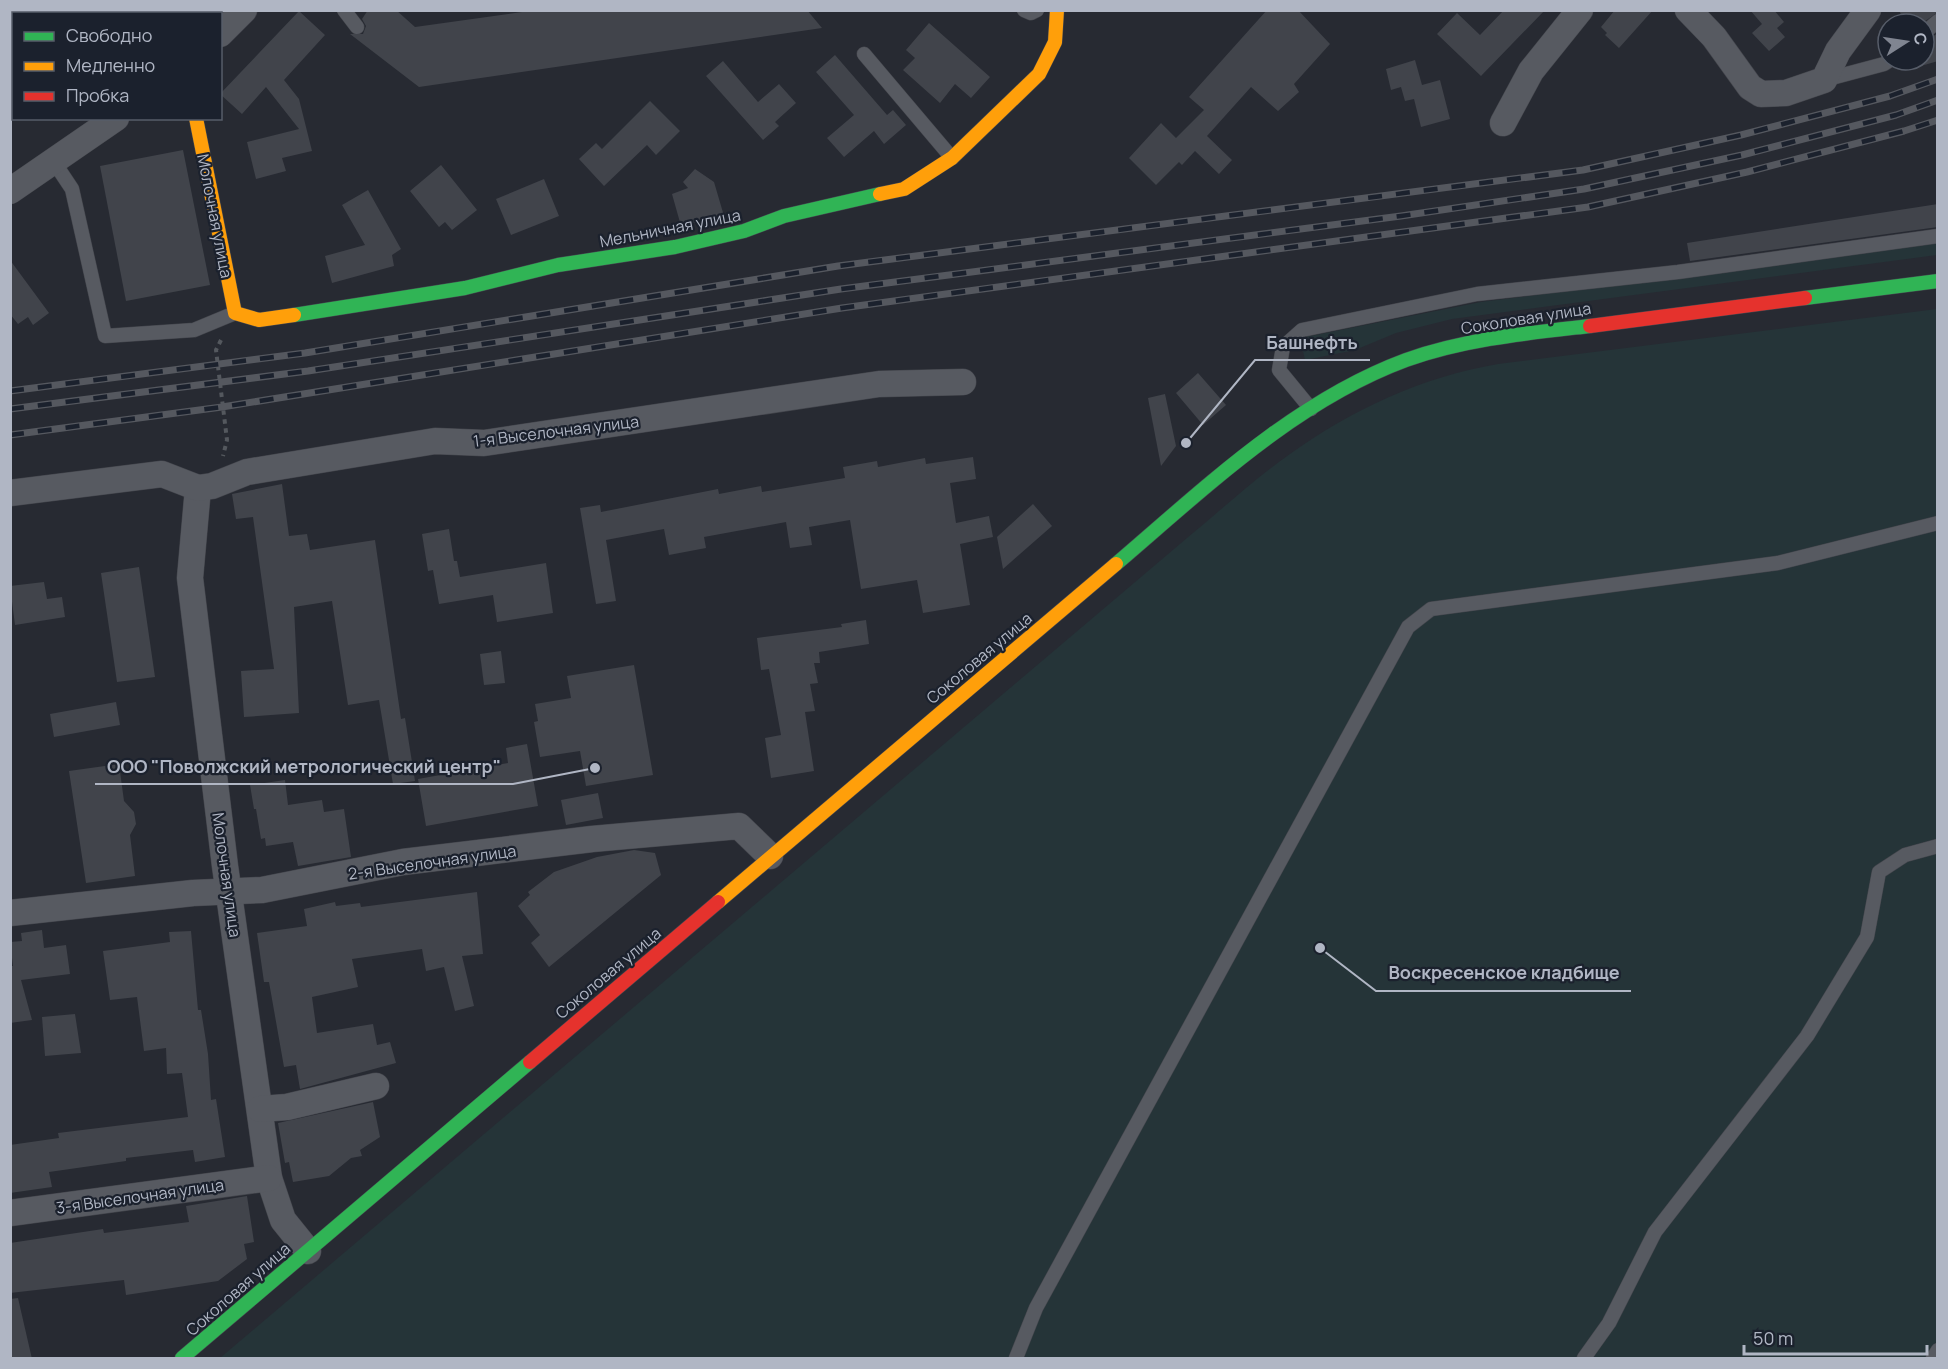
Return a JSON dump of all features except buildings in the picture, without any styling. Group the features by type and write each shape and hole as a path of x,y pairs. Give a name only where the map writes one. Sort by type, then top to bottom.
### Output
{"main road":[{"name":"Мельничная улица","path":"235,313 259,320 270,319 465,288 558,265 675,247 744,231 784,216 904,189 952,158 1039,75 1055,42 1057,10"},
{"name":"Молочная улица","path":"196,120 235,313"},
{"name":"Соколовая улица","path":"182,1359 770,856 1168,520 1273,434 1342,390 1407,360 1466,343 1938,281"}],"street":[{"path":"222,32 244,10"},
{"path":"1503,123 1531,71 1580,10"},
{"path":"1688,10 1714,37 1750,87 1761,94 1786,93 1824,80 1838,51 1868,10"},
{"path":"10,190 113,120"},
{"name":"1-я Выселочная улица","path":"198,488 212,486 248,472 435,441 484,443 879,384 963,382"},
{"path":"10,493 162,474 198,488"},
{"name":"Молочная улица","path":"198,488 189,578 269,1178 283,1220 308,1251"},
{"name":"2-я Выселочная улица","path":"10,913 193,893 262,890 404,862 592,839 740,826 770,856"},
{"path":"260,1109 287,1107 376,1086"},
{"name":"3-я Выселочная улица","path":"10,1213 269,1178"}],"lane":[{"path":"344,10 357,27"},
{"path":"1024,10 1031,13 1037,10"},
{"path":"864,54 952,158"},
{"path":"1824,80 1876,66"},
{"path":"54,162 72,189 105,336 194,330 235,313"},
{"path":"1311,410 1280,370 1283,348 1302,330 1477,294 1678,272 1938,236"},
{"path":"1016,1359 1036,1308 1408,627 1431,609 1778,564 1938,523"},
{"path":"1584,1359 1610,1323 1655,1232 1808,1036 1867,937 1879,872 1905,855 1938,846"},
{"path":"1933,1359 1938,1350"}],"path":[{"path":"216,350 227,440"}],"shaded area":[{"path":"1937,243 1937,255 1452,319 1396,333 1355,350 1305,360 1300,338 1481,302"},
{"path":"1937,309 1937,1358 220,1358 1238,495 1290,454 1338,423 1415,386 1498,364"}],"railway":[{"path":"10,391 305,353 838,266 1583,170 1741,135 1890,96 1938,79"},
{"path":"10,409 308,371 841,289 1401,216 1584,189 1742,155 1896,115 1938,100"},
{"path":"10,435 222,407 842,308 1588,207 1747,172 1938,120"}],"traffic: fast":[{"path":"294,315 465,288 558,265 675,247 744,231 784,216 880,194"},
{"path":"1805,298 1938,281"},
{"path":"1116,564 1253,449 1326,398 1365,377 1406,360 1451,347 1497,338 1590,326"},
{"path":"182,1358 530,1062"}],"traffic: slow":[{"path":"880,194 904,189 952,158 1039,74 1055,42 1057,10"},
{"path":"196,120 235,313 259,320 294,315"},
{"path":"718,902 1116,564"}],"traffic: jam":[{"path":"1590,326 1805,298"},
{"path":"530,1062 718,902"}],"place":[{"name":"Башнефть","path":"1186,443"},
{"name":"ООО \"Поволжский метрологический центр\"","path":"595,768"},
{"name":"Воскресенское кладбище","path":"1320,948"}]}
